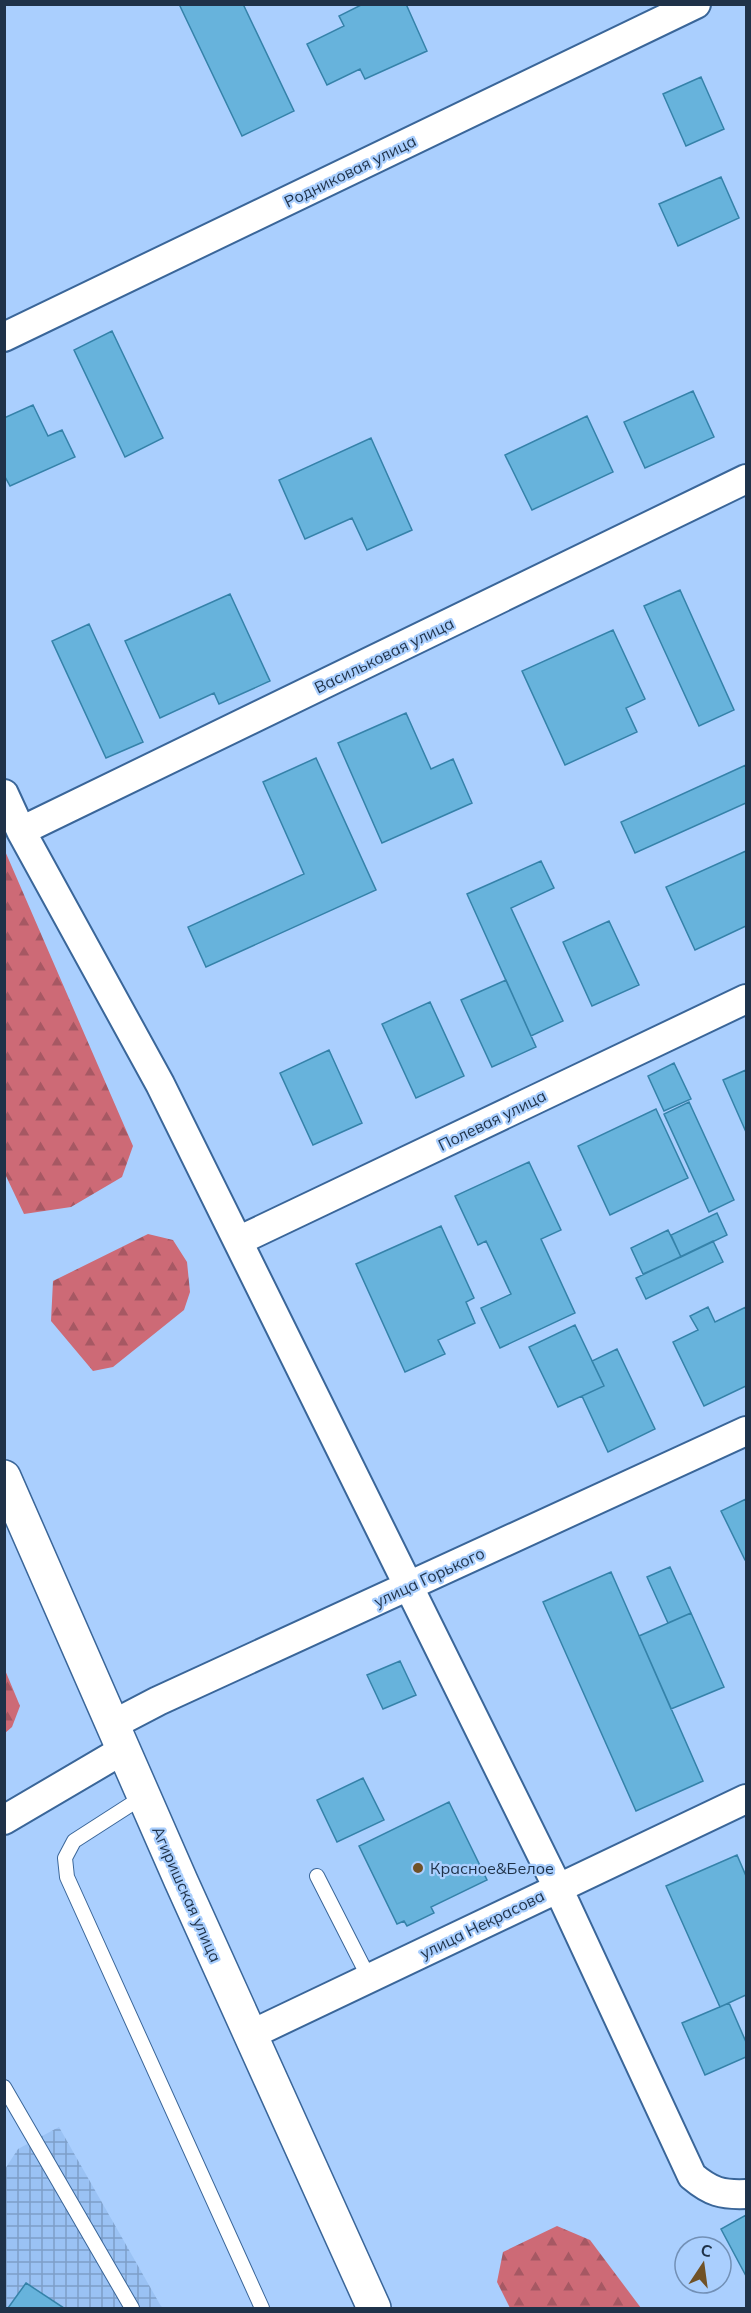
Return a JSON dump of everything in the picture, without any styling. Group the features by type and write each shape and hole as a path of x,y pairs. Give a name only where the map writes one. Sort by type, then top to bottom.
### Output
{"street":[{"name":"Родниковая улица","path":"4,337 696,4"},
{"name":"Васильковая улица","path":"21,831 747,479"},
{"path":"4,794 21,831 160,1084 558,1888 692,2176 706,2188 726,2195 747,2194"},
{"name":"Полевая улица","path":"238,1241 747,999"},
{"name":"улица Горького","path":"4,1820 117,1737 409,1586 747,1431"},
{"name":"Агиришская улица","path":"4,1477 117,1737 374,2308"},
{"name":"улица Некрасова","path":"250,2035 747,1799"}],"lane":[{"path":"144,1796 74,1841 65,1858 67,1877 262,2308"},
{"path":"316,1876 369,1978"},
{"path":"4,2087 132,2308"}],"shaded area":[{"path":"59,2127 162,2308 5,2308 5,2169 18,2149"}],"green space":[{"path":"5,851 133,1146 122,1177 71,1207 24,1214 5,1174"},
{"path":"148,1234 173,1240 187,1262 190,1292 184,1310 113,1367 93,1371 51,1321 53,1281"},
{"path":"5,1670 20,1706 12,1727 5,1733"},
{"path":"557,2226 590,2240 641,2308 510,2308 497,2282 503,2252"}],"building":[{"path":"179,4 243,4 294,111 242,136"},
{"path":"363,4 406,4 427,51 365,79 360,69 327,85 307,44 344,26 339,16"},
{"path":"701,77 724,129 686,146 663,94"},
{"path":"721,177 739,218 678,246 659,204"},
{"path":"112,331 163,438 125,457 74,350"},
{"path":"693,391 714,437 645,468 624,422"},
{"path":"33,405 48,436 62,430 75,457 10,486 4,475 4,418"},
{"path":"587,416 613,472 532,510 505,455"},
{"path":"371,438 412,530 367,550 352,518 305,539 279,480"},
{"path":"680,590 734,710 699,726 644,606"},
{"path":"230,594 270,681 219,704 214,693 160,718 125,641"},
{"path":"89,624 143,742 106,758 52,641"},
{"path":"613,630 645,699 626,708 637,732 565,765 522,671"},
{"path":"406,713 431,769 453,759 472,803 382,843 338,743"},
{"path":"316,758 376,890 206,967 188,927 304,874 263,782"},
{"path":"746,765 746,803 635,853 621,822"},
{"path":"746,851 746,926 695,950 666,887"},
{"path":"541,861 554,888 511,908 563,1021 531,1036 467,894"},
{"path":"609,921 639,985 592,1006 563,942"},
{"path":"506,980 536,1047 492,1067 461,1000"},
{"path":"430,1002 464,1076 416,1098 382,1024"},
{"path":"329,1050 362,1123 313,1145 280,1073"},
{"path":"674,1063 691,1099 664,1111 648,1076"},
{"path":"746,1070 746,1132 723,1080"},
{"path":"689,1102 734,1200 709,1212 664,1114"},
{"path":"656,1109 688,1178 610,1215 578,1146"},
{"path":"529,1162 561,1230 541,1239 575,1313 500,1348 481,1308 511,1294 486,1241 478,1245 455,1196"},
{"path":"717,1213 727,1235 681,1257 671,1235"},
{"path":"441,1226 474,1298 466,1302 475,1323 438,1340 445,1354 405,1372 356,1264"},
{"path":"668,1230 681,1257 643,1274 631,1248"},
{"path":"713,1241 723,1262 646,1299 636,1278"},
{"path":"708,1307 715,1322 746,1307 746,1386 704,1406 673,1342 698,1330 690,1316"},
{"path":"575,1325 604,1386 558,1407 529,1347"},
{"path":"617,1349 655,1429 608,1452 582,1396 604,1386 592,1361"},
{"path":"746,1499 746,1560 745,1560 721,1511"},
{"path":"670,1567 691,1613 668,1623 647,1577"},
{"path":"611,1572 703,1781 636,1811 543,1602"},
{"path":"691,1613 724,1687 671,1709 639,1636"},
{"path":"400,1661 416,1695 383,1709 367,1675"},
{"path":"363,1778 384,1820 337,1842 317,1800"},
{"path":"449,1802 487,1880 431,1907 434,1913 407,1926 404,1921 397,1924 359,1846"},
{"path":"737,1855 746,1876 746,1995 720,2007 666,1886"},
{"path":"729,2003 746,2042 746,2057 705,2075 682,2023"},
{"path":"746,2215 746,2276 733,2252 733,2235 724,2235 721,2229"},
{"path":"26,2283 64,2308 8,2308"}],"place":[{"name":"Красное&Белое","path":"418,1868"}]}
